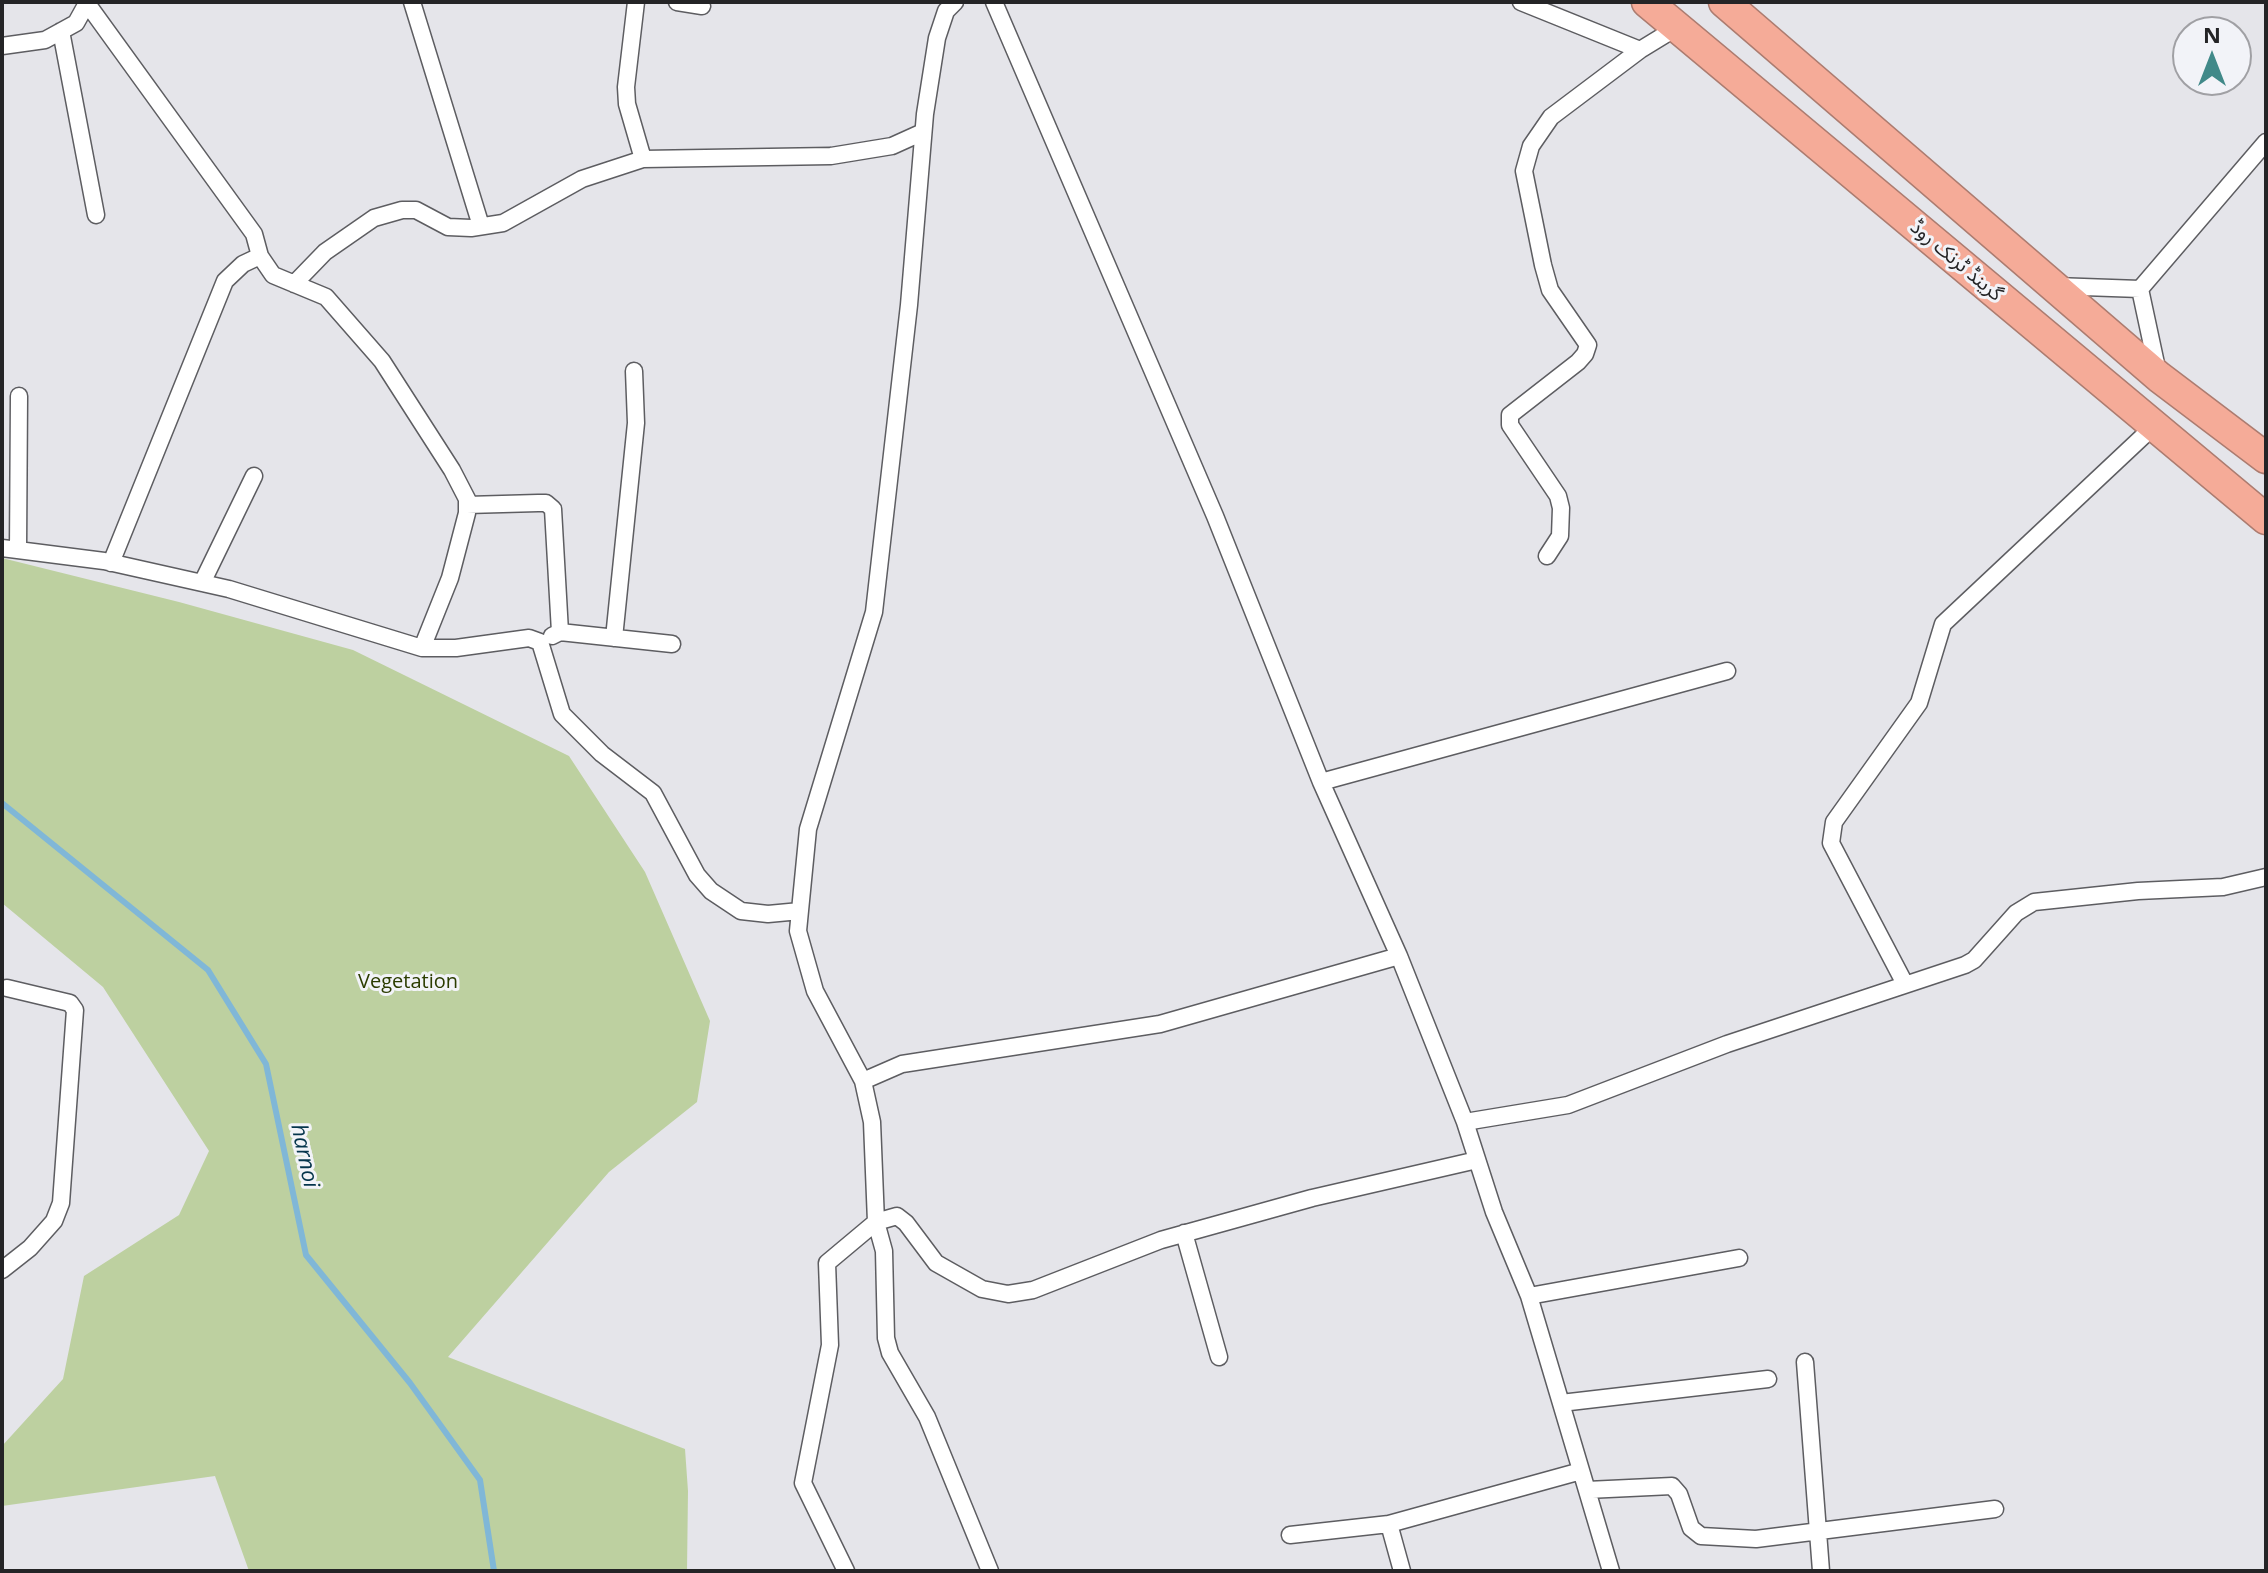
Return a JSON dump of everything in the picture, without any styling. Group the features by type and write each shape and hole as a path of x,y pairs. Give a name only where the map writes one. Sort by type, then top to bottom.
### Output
{"highway":[{"name":"گرینڈ ٹرنک روڈ","path":"1647,2 2266,519"},
{"path":"1724,2 2159,377 2266,458"}],"street":[{"path":"412,2 481,226"},
{"path":"636,2 626,87 627,104 643,159"},
{"path":"677,2 702,6"},
{"path":"955,2 946,11 937,38 923,132 909,305 874,612 808,829 798,931 815,991 863,1081 872,1122 876,1222 884,1251 886,1338 890,1353 927,1417 990,1571"},
{"path":"994,2 1215,516 1321,782 1399,956 1465,1122 1494,1212 1529,1296 1611,1571"},
{"path":"1521,2 1640,50"},
{"path":"2,46 45,40 76,23 86,3 254,234 260,256 273,275 326,297 382,361 452,470 467,499 450,578 422,648"},
{"path":"1547,556 1560,536 1558,496 1510,425 1510,415 1578,362 1588,345 1550,290 1524,171 1531,146 1551,117 1640,50 1676,28"},
{"path":"61,31 96,215"},
{"path":"294,284 325,252 374,218 402,210 416,210 448,227 503,223 582,179 643,159 831,156 892,146 923,132"},
{"path":"2140,289 2266,142"},
{"path":"111,563 225,281 243,264 260,256"},
{"path":"2051,286 2140,289"},
{"path":"2140,289 2159,377"},
{"path":"614,638 636,423 634,371"},
{"path":"19,396 10,549 111,563 202,583 422,648 456,648 529,638 540,642 560,632 672,644"},
{"path":"1905,984 1831,843 1834,822 1919,703 1943,624 2154,426"},
{"path":"202,583 254,476"},
{"path":"467,505 546,503 553,509 560,632"},
{"path":"540,642 562,714 602,754 653,793 697,875 711,891 741,911 768,914 800,911"},
{"path":"1321,782 1727,671"},
{"path":"1465,1122 1568,1105 1727,1044 1974,960 2016,913 2034,902 2138,891 2223,887 2266,877"},
{"path":"863,1081 902,1064 1160,1024 1399,956"},
{"path":"2,1270 30,1248 54,1221 61,1203 75,1010 70,1003 7,988"},
{"path":"846,1571 803,1483 830,1345 827,1263 876,1222 897,1216 906,1223 936,1263 982,1289 1008,1294 1033,1290 1184,1233 1312,1198 1477,1160"},
{"path":"1184,1233 1219,1357"},
{"path":"1529,1296 1739,1258"},
{"path":"1805,1362 1821,1571"},
{"path":"1561,1403 1768,1379"},
{"path":"1290,1535 1389,1524 1581,1471"},
{"path":"1587,1490 1672,1486 1679,1494 1691,1528 1701,1536 1756,1539 1995,1509"},
{"path":"1389,1524 1402,1571"}],"green space":[{"name":"Vegetation","path":"2,558 353,650 569,756 645,872 710,1021 697,1102 609,1172 448,1357 685,1449 687,1571 249,1571 215,1476 2,1506 2,1446 63,1379 84,1276 179,1215 209,1151 103,987 2,903"}],"waterway":[{"name":"harnoi","path":"2,803 208,970 266,1064 306,1255 410,1383 480,1480 494,1571"}]}
